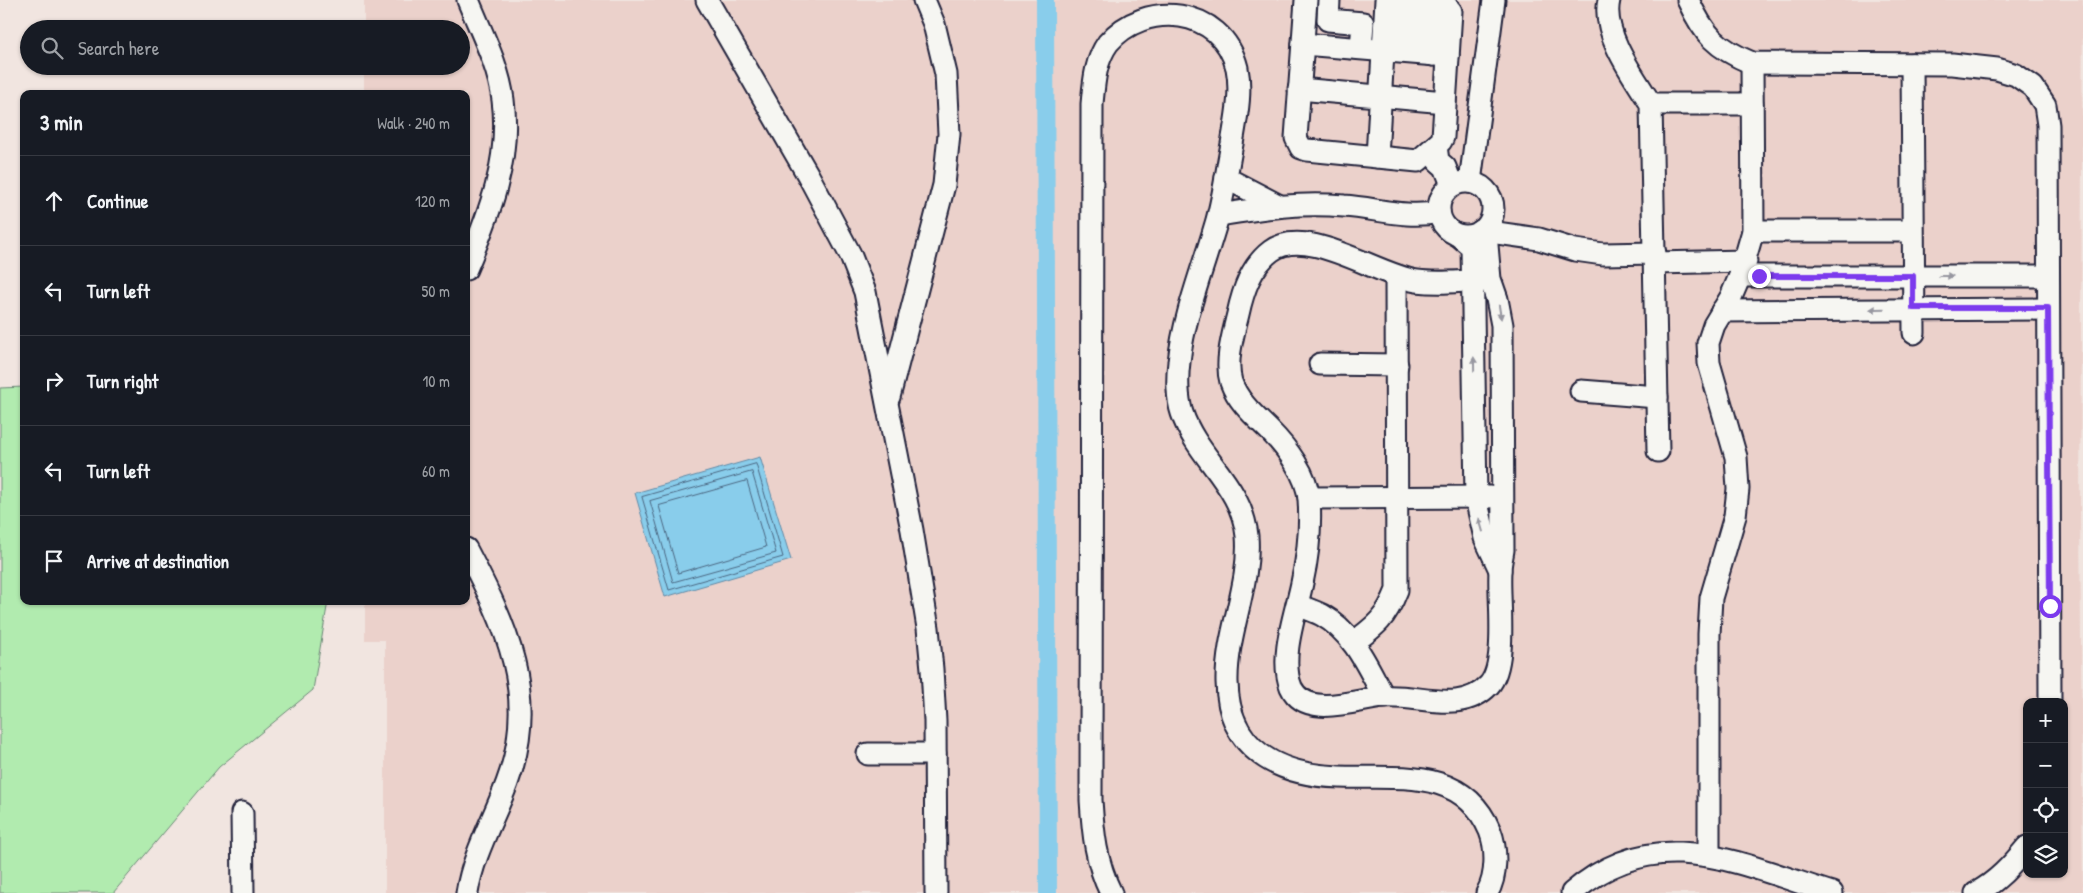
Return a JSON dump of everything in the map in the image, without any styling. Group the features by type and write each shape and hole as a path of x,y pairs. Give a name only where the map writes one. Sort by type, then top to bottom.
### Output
{"street":[{"path":"468,0 494,64 503,99 505,129 503,160 496,189 470,258"},
{"path":"707,0 808,175 850,254 865,292 888,402 928,628 932,669 935,754 936,893"},
{"path":"888,402 942,194 949,134 946,74 934,24 924,0"},
{"path":"1306,0 1296,138 1301,148 1418,161 1442,141 1446,102 1441,55 1433,16 1430,13 1420,16 1416,37 1412,40 1407,40 1401,33 1402,0"},
{"path":"1329,0 1328,20 1363,23 1361,48"},
{"path":"1377,157 1386,0"},
{"path":"1406,0 1442,3 1449,7 1451,12 1441,55"},
{"path":"1482,280 1438,282 1396,277 1356,259 1320,246 1288,244 1273,249 1259,262 1249,278 1232,338 1229,360 1232,382 1251,413 1271,432 1284,448 1304,482 1309,498 1307,556 1289,637 1288,663 1290,685 1298,697 1314,704 1335,706 1384,697 1448,702 1466,700 1478,694 1491,683 1497,669 1500,646 1500,570 1503,550 1502,325 1497,299 1482,280 1472,247 1458,235 1447,229 1439,212 1441,197 1461,183 1494,0"},
{"path":"1609,0 1611,32 1622,55 1651,104 1658,451"},
{"path":"1688,0 1697,19 1712,40 1733,55 1752,63 1912,64 1973,66 1997,69 2016,75 2033,87 2044,106 2048,125 2050,698"},
{"path":"1112,893 1100,869 1094,840 1092,800 1092,104 1096,68 1108,43 1125,25 1152,13 1178,12 1198,17 1220,34 1232,52 1235,61 1239,96 1218,215 1182,337 1178,366 1181,412 1195,438 1230,487 1242,513 1247,535 1247,556 1228,653 1226,684 1230,709 1239,732 1253,750 1270,762 1303,774 1338,777 1418,778 1446,785 1467,797 1484,816 1494,840 1494,864 1491,886 1487,893"},
{"path":"1303,44 1441,55"},
{"path":"1709,855 1708,634 1712,598 1735,516 1738,489 1736,457 1708,363 1708,343 1714,325 1743,269 1753,231 1752,63"},
{"path":"1912,64 1914,333"},
{"path":"1300,90 1446,102"},
{"path":"1651,104 1752,104"},
{"path":"1436,146 1438,161 1461,183 1484,188 1489,194 1494,208 1486,226 1487,245 1482,280 1476,498 1485,538 1500,570"},
{"path":"1226,178 1278,205"},
{"path":"1218,215 1278,205 1309,204 1346,206 1398,214 1426,215 1439,212"},
{"path":"1458,235 1470,236 1486,226 1574,250 1743,269 1913,276 2048,276"},
{"path":"1753,231 1912,231"},
{"path":"1353,643 1373,628 1389,610 1397,590 1396,277"},
{"path":"1722,311 2048,308"},
{"path":"1320,364 1397,364"},
{"path":"1581,391 1657,397"},
{"path":"1309,498 1476,498 1502,496"},
{"path":"467,893 469,879 508,780 516,748 520,719 519,686 513,654 504,625 470,557"},
{"path":"1297,604 1322,614 1342,629 1365,659 1384,697"},
{"path":"868,754 935,754"},
{"path":"242,813 243,893"},
{"path":"1976,893 1986,888 2010,867 2023,852"},
{"path":"1572,893 1610,867 1640,856 1671,853 1699,853 1730,860 1832,893"}],"shaded area":[{"path":"364,0 2083,0 2080,506 2083,893 385,893 385,640 365,640 365,605 470,605 470,90 364,90 364,75 470,75 470,20 364,20"}],"green space":[{"path":"20,387 20,605 327,605 313,690 219,767 113,893 0,893 0,388"}],"water":[{"path":"760,457 791,560 665,597 635,493"}],"waterway":[{"path":"1045,0 1048,893"}],"route":[{"path":"1759,276 1913,276 1913,308 2048,308 2050,606"}]}
